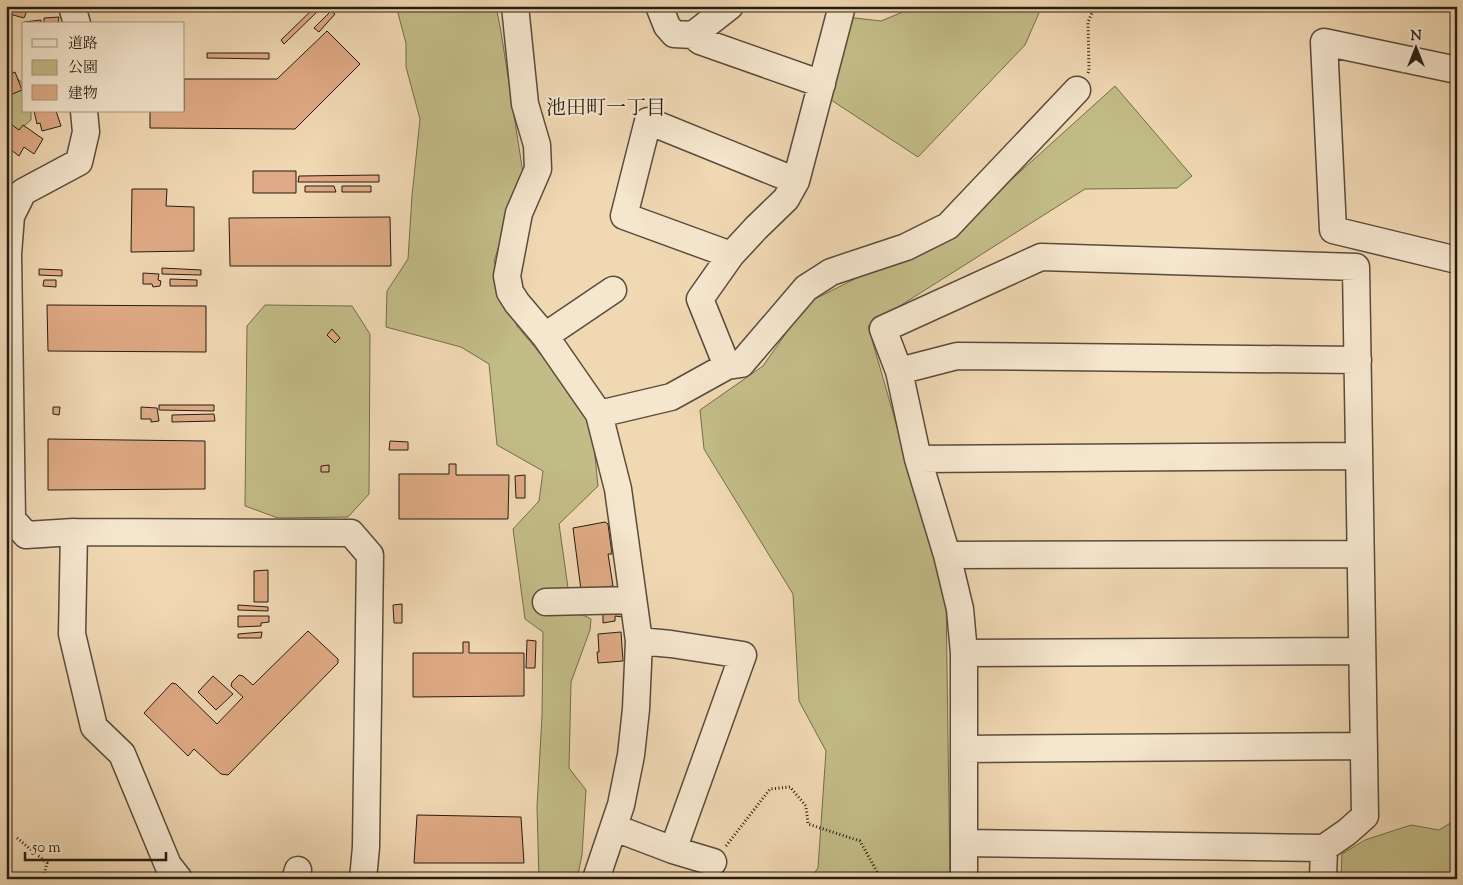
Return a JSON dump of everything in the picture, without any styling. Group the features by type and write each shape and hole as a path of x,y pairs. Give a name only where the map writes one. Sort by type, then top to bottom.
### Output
{"street":[{"path":"72,6 76,22"},
{"path":"515,6 525,104 537,145 538,169 520,214 507,276 510,292 517,304 545,336 599,414 618,489 639,641 636,710 631,755 615,828 596,879"},
{"path":"659,6 667,26 674,34 693,35 700,41 822,84"},
{"path":"693,35 730,6"},
{"path":"727,366 700,299 731,255 786,199 796,181 842,6"},
{"path":"1457,70 1324,42 1333,230 1457,260"},
{"path":"599,414 670,397 727,366 741,364 806,288 831,272 906,247 948,226 1077,90"},
{"path":"84,112 86,132 79,162 23,192 11,216 7,254 9,481 12,519 26,535 74,532 351,533 370,555 366,847 363,879"},
{"path":"731,255 624,216 648,121 796,181"},
{"path":"964,842 1324,848 1347,832 1365,816 1356,267 1041,257 883,329 898,371 918,459 947,555 960,609 964,653 964,749 964,842 964,879"},
{"path":"545,336 613,290"},
{"path":"898,371 957,356 1358,360"},
{"path":"918,459 1359,456"},
{"path":"74,532 72,634 94,727 122,754 168,865 179,879"},
{"path":"947,555 1360,554"},
{"path":"546,602 634,600"},
{"path":"639,641 743,655 673,850"},
{"path":"964,653 1362,651"},
{"path":"964,749 1364,746"},
{"path":"615,828 673,850 713,862"},
{"path":"1323,879 1324,848"}],"path":[{"path":"1077,90 1089,70 1088,22 1095,6"},
{"path":"713,862 770,789 790,787 806,806 808,824 860,841 881,879"},
{"path":"17,838 47,863 44,879"}],"green space":[{"path":"396,6 496,6 523,173 494,261 517,326 552,368 592,426 598,486 559,524 571,609 591,619 590,630 571,682 569,768 586,790 582,855 577,879 539,879 537,807 542,716 543,632 525,619 513,529 539,501 543,471 497,445 489,364 461,347 386,327 387,291 408,259 420,119 406,67 406,43"},
{"path":"907,6 1042,6 1025,45 918,157 825,96 847,17 881,21 905,11"},
{"path":"6,70 22,82 22,112 31,112 31,120 7,140 6,191"},
{"path":"1115,86 1192,176 1177,188 1085,189 868,326 946,597 950,879 810,879 818,868 826,751 799,701 793,594 704,449 700,410 763,366 807,303 960,226"},
{"path":"265,305 352,306 370,334 369,494 348,517 278,518 245,506 247,326"},
{"path":"1457,819 1457,879 1341,879 1342,854 1365,840 1411,825 1439,830"}],"building":[{"path":"6,6 29,6 24,18 6,13"},
{"path":"150,6 158,6 158,11 150,10"},
{"path":"316,6 323,6 284,44 281,40"},
{"path":"331,11 335,14 319,32 314,28"},
{"path":"59,17 58,22 44,22 44,18"},
{"path":"41,20 41,22 24,22"},
{"path":"327,31 360,64 295,129 150,128 150,112 185,112 185,79 277,79"},
{"path":"207,53 269,53 269,59 207,58"},
{"path":"15,72 22,90 10,95 11,99 6,101 6,76"},
{"path":"34,112 56,112 61,126 42,131 40,123 37,124"},
{"path":"8,122 19,130 23,125 43,139 34,154 24,147 19,156 6,146 6,125"},
{"path":"253,171 296,171 296,193 253,193"},
{"path":"379,175 379,182 298,182 299,176"},
{"path":"305,186 334,186 336,192 305,192"},
{"path":"342,186 371,186 371,192 342,192"},
{"path":"132,189 167,189 166,206 194,207 194,251 131,252"},
{"path":"390,217 391,266 230,266 229,218"},
{"path":"162,268 201,270 201,275 162,274"},
{"path":"39,269 62,270 62,276 39,275"},
{"path":"143,273 159,274 160,286 153,287 152,284 143,284"},
{"path":"170,279 197,280 197,286 170,286"},
{"path":"44,280 56,280 56,287 43,286"},
{"path":"47,305 206,306 206,352 48,351"},
{"path":"332,329 340,338 335,343 327,335"},
{"path":"159,405 214,405 214,411 159,410"},
{"path":"53,407 60,407 59,415 53,414"},
{"path":"141,407 157,408 159,421 151,422 151,419 141,419"},
{"path":"214,414 215,421 172,422 172,415"},
{"path":"48,439 205,441 205,489 48,490"},
{"path":"390,441 408,442 408,450 389,450"},
{"path":"449,464 456,464 456,475 509,475 508,519 399,519 399,474 449,474"},
{"path":"329,465 329,472 321,472 321,466"},
{"path":"525,475 525,498 516,498 515,476"},
{"path":"605,522 608,524 612,554 608,554 613,586 581,590 573,528"},
{"path":"268,570 268,602 254,602 254,571"},
{"path":"402,604 402,623 394,623 393,605"},
{"path":"238,605 268,607 268,611 238,610"},
{"path":"623,605 623,617 615,616 615,621 603,623 603,606"},
{"path":"238,616 269,616 269,622 261,623 261,626 238,627"},
{"path":"308,631 338,659 338,663 228,775 221,774 194,749 188,756 144,713 172,683 176,684 217,724 243,697 231,686 232,682 239,675 243,676 253,685"},
{"path":"262,632 261,638 238,638 238,634"},
{"path":"621,632 623,661 598,663 598,634"},
{"path":"527,640 536,641 535,668 526,668"},
{"path":"463,642 469,642 469,653 524,653 524,696 413,697 413,653 463,653"},
{"path":"213,676 233,694 216,710 198,692"},
{"path":"417,815 521,817 524,863 414,863"}],"district":[{"name":"池田町一丁目","path":"606,107"}]}
